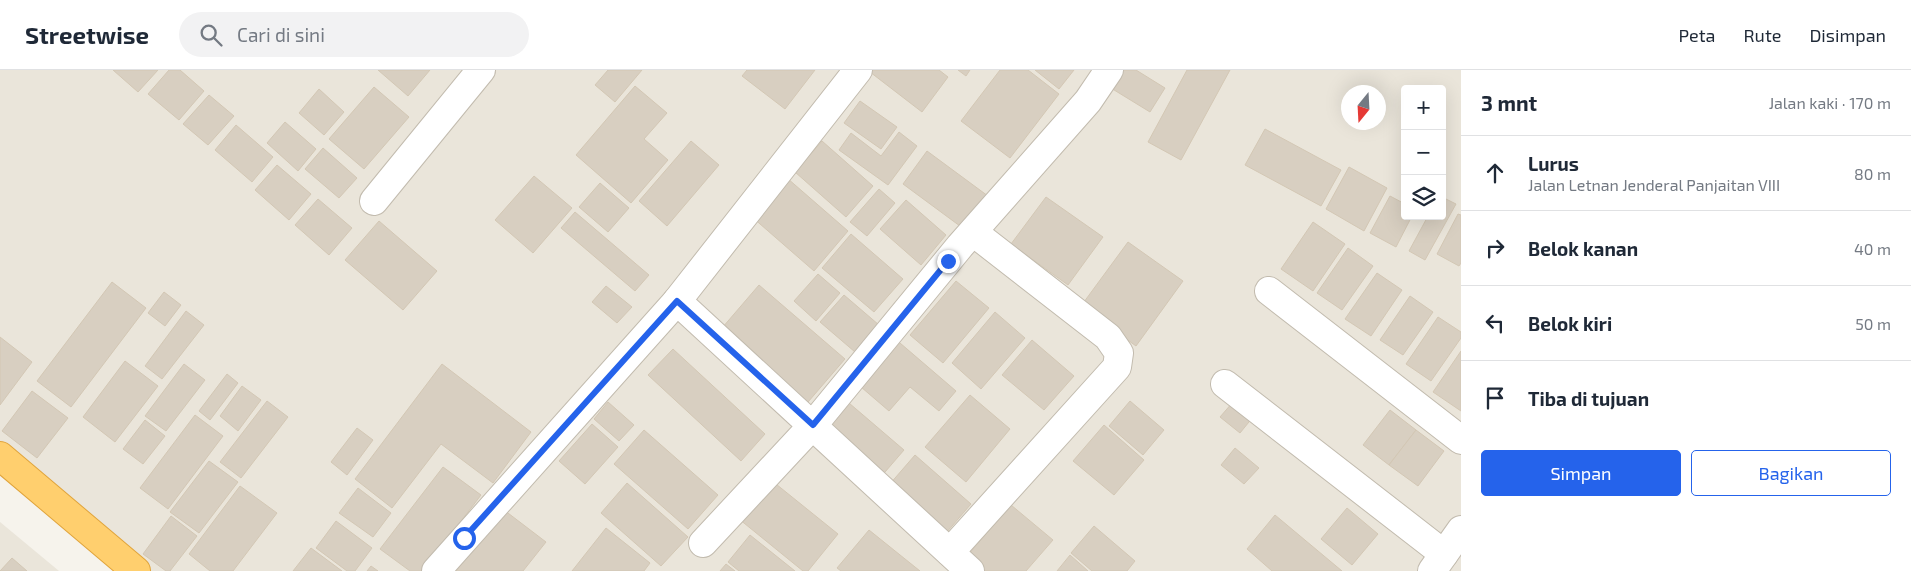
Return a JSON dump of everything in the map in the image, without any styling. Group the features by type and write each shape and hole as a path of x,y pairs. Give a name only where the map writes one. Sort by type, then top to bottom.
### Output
{"highway":[{"path":"0,456 136,571"}],"street":[{"path":"374,201 480,70"},
{"path":"436,571 677,301 858,70"},
{"path":"703,543 813,425 973,232 1088,101 1109,70"},
{"path":"677,301 813,425 958,564 1117,366 1118,353 1108,338 973,232"},
{"path":"1269,291 1461,440"},
{"path":"1225,384 1438,563 1461,530"}],"shaded area":[{"path":"0,70 1461,70 1461,571 123,571 0,467"},
{"path":"0,522 59,571 0,571"}],"building":[{"path":"113,70 158,70 138,92"},
{"path":"169,70 180,70 204,91 179,120 148,94"},
{"path":"378,70 430,70 408,96"},
{"path":"608,70 642,70 615,102 595,85"},
{"path":"747,70 815,70 785,109 742,76"},
{"path":"871,70 939,70 948,77 922,112 870,72"},
{"path":"958,70 970,70 966,76"},
{"path":"1000,70 1028,70 1059,94 1010,158 961,121"},
{"path":"1035,70 1074,70 1059,89"},
{"path":"1115,70 1136,70 1165,88 1150,112 1106,85"},
{"path":"1187,70 1230,70 1181,160 1148,142"},
{"path":"635,86 667,113 644,139 668,160 631,203 576,155"},
{"path":"374,87 409,117 364,169 329,139"},
{"path":"319,89 344,112 324,135 299,113"},
{"path":"209,95 234,116 208,145 183,124"},
{"path":"860,101 897,127 881,149 844,123"},
{"path":"285,122 316,149 298,171 267,143"},
{"path":"236,125 273,157 252,182 215,150"},
{"path":"1265,129 1341,170 1321,206 1245,165"},
{"path":"899,132 917,146 888,185 839,150 851,133 881,156"},
{"path":"691,141 719,165 667,226 639,201"},
{"path":"822,141 873,186 846,217 795,172"},
{"path":"323,148 357,178 339,198 305,169"},
{"path":"927,151 988,196 964,229 903,184"},
{"path":"277,165 311,194 289,220 255,190"},
{"path":"1349,167 1387,188 1364,231 1326,209"},
{"path":"534,176 572,208 533,253 495,220"},
{"path":"787,178 848,231 814,271 752,217"},
{"path":"600,183 629,208 608,232 579,207"},
{"path":"879,189 895,203 867,236 850,222"},
{"path":"1390,196 1401,202 1401,220 1410,220 1396,247 1370,233"},
{"path":"1046,197 1103,237 1068,285 1011,244"},
{"path":"318,199 352,228 329,255 295,225"},
{"path":"1446,199 1456,204 1425,260 1409,251 1426,220 1446,220"},
{"path":"906,200 946,235 921,265 880,229"},
{"path":"575,212 649,275 635,291 561,228"},
{"path":"1458,214 1461,215 1461,263 1459,266 1437,254"},
{"path":"379,221 437,271 403,310 345,260"},
{"path":"1313,222 1345,244 1313,291 1281,269"},
{"path":"851,234 903,279 874,312 822,268"},
{"path":"1128,242 1183,281 1136,346 1081,306"},
{"path":"1348,248 1373,266 1342,310 1317,293"},
{"path":"1377,273 1402,290 1371,336 1345,319"},
{"path":"818,274 840,293 816,321 794,301"},
{"path":"956,281 989,308 943,363 910,335"},
{"path":"112,282 146,308 71,407 37,381"},
{"path":"759,285 845,359 802,409 716,335"},
{"path":"606,286 632,307 617,323 592,302"},
{"path":"164,292 181,305 165,326 148,313"},
{"path":"844,295 879,325 855,352 820,322"},
{"path":"1410,296 1433,312 1403,355 1380,340"},
{"path":"186,311 204,325 162,379 145,366"},
{"path":"995,312 1025,338 981,389 952,363"},
{"path":"1438,317 1461,332 1461,338 1431,381 1406,364"},
{"path":"0,337 32,362 0,405"},
{"path":"893,337 956,391 939,411 910,387 889,411 854,381"},
{"path":"1032,340 1074,376 1044,410 1002,375"},
{"path":"673,349 765,434 741,461 648,375"},
{"path":"1461,351 1461,411 1433,392"},
{"path":"125,361 158,386 115,442 83,417"},
{"path":"184,364 205,380 166,431 145,416"},
{"path":"442,364 531,432 493,483 441,444 392,508 355,479"},
{"path":"227,374 238,383 210,420 199,411"},
{"path":"242,386 261,400 238,431 220,416"},
{"path":"32,391 68,418 37,458 2,431"},
{"path":"970,395 1010,429 966,482 925,447"},
{"path":"267,401 288,417 241,478 220,462"},
{"path":"1130,401 1164,430 1143,455 1109,426"},
{"path":"608,402 634,425 619,441 594,419"},
{"path":"1233,402 1253,417 1240,433 1220,417"},
{"path":"849,403 904,450 879,479 824,433"},
{"path":"1390,410 1416,430 1389,465 1363,445"},
{"path":"195,415 223,436 168,509 140,488"},
{"path":"145,420 165,436 143,464 123,449"},
{"path":"592,424 618,447 585,484 559,461"},
{"path":"1104,425 1144,460 1114,495 1073,461"},
{"path":"357,428 373,440 347,475 331,462"},
{"path":"644,430 718,495 688,529 614,464"},
{"path":"1416,430 1444,451 1418,486 1389,465"},
{"path":"1235,448 1259,468 1244,484 1221,465"},
{"path":"915,455 971,504 946,533 889,485"},
{"path":"209,461 238,482 199,533 170,512"},
{"path":"443,467 481,495 423,571 410,571 380,549"},
{"path":"771,480 838,534 808,571 803,571 739,519"},
{"path":"627,483 688,537 661,566 601,513"},
{"path":"240,486 277,513 233,571 210,571 189,554"},
{"path":"358,488 391,513 373,537 339,513"},
{"path":"1011,505 1053,540 1026,571 985,571 967,556"},
{"path":"1347,508 1378,534 1352,565 1321,539"},
{"path":"504,510 546,542 523,571 456,571"},
{"path":"1275,515 1342,571 1272,571 1247,549"},
{"path":"171,516 197,536 170,571 166,571 143,554"},
{"path":"336,521 372,548 355,571 347,571 316,548"},
{"path":"1094,526 1135,561 1127,571 1092,571 1071,553"},
{"path":"606,528 650,563 644,571 572,571"},
{"path":"869,530 920,571 841,571 837,568"},
{"path":"750,535 795,571 739,571 728,562"},
{"path":"311,548 342,571 293,571"},
{"path":"1070,555 1088,571 1057,571"},
{"path":"12,558 27,571 0,571"},
{"path":"726,564 735,571 720,571"},
{"path":"371,566 378,571 367,571"}],"route":[{"path":"464,538 677,301 813,425 948,261"}]}
